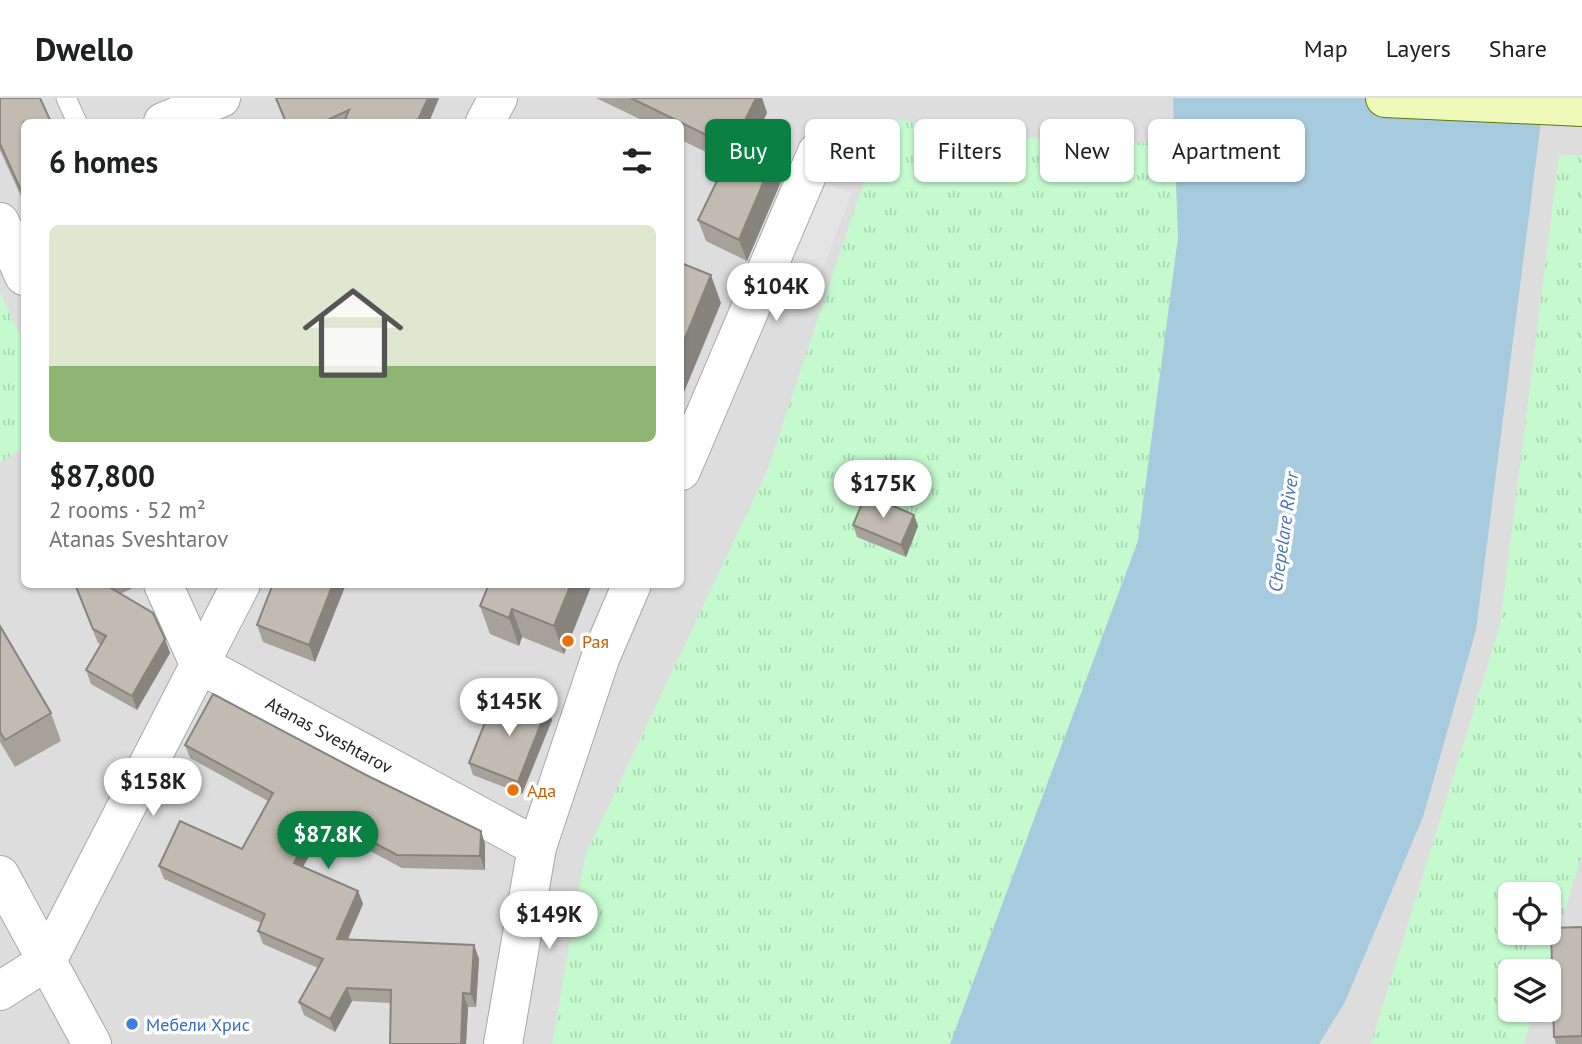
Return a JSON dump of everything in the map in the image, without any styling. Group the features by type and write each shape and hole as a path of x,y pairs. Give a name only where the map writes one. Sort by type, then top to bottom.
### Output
{"main road":[{"path":"1385,98 1582,107"}],"street":[{"path":"170,119 221,98"},
{"path":"684,464 805,180"},
{"path":"0,222 21,269"},
{"path":"165,588 199,664"},
{"path":"0,991 47,961 239,588"},
{"path":"503,1044 537,847 601,656 630,588"},
{"name":"Atanas Sveshtarov","path":"199,664 537,847"},
{"path":"0,875 92,1044"}],"lane":[{"path":"66,98 76,119"}],"shaded area":[{"path":"0,98 1582,98 1582,1044 0,1044"},
{"path":"821,182 852,193 813,293 782,281"}],"green space":[{"path":"900,120 914,122 914,182 1026,182 1026,138 1040,138 1040,182 1134,182 1134,142 1148,143 1148,182 1176,182 1178,238 1138,541 950,1044 552,1044 585,856 768,469 864,182 900,182"},
{"path":"1559,155 1582,156 1582,854 1561,922 1561,882 1498,882 1498,945 1554,945 1550,959 1498,959 1498,1022 1530,1022 1524,1044 1371,1044 1500,625"},
{"path":"0,292 21,338 21,450 0,462"}],"water":[{"name":"Chepelare River","path":"1173,98 1544,98 1476,630 1423,817 1345,1002 1319,1044 950,1044 1138,541 1178,238 1176,182 1305,182 1305,119 1174,119"}],"building":[{"path":"0,98 40,98 50,119 21,119 21,190 0,144"},
{"path":"276,98 428,98 418,119 345,119 349,110 330,119 285,119"},
{"path":"631,98 756,98 746,118 748,119 705,119 705,134 684,124 684,119 674,119"},
{"path":"716,182 764,182 739,240 698,220"},
{"path":"684,264 711,275 684,341"},
{"path":"866,494 914,515 901,545 853,525"},
{"path":"77,588 111,588 153,613 165,639 132,696 86,670 106,636 93,629"},
{"path":"271,588 331,588 309,645 257,625"},
{"path":"487,588 569,588 554,626 512,609 509,618 480,606"},
{"path":"0,626 51,713 5,740 0,732"},
{"path":"509,692 547,708 518,782 469,763 488,715 498,719"},
{"path":"213,694 366,775 481,831 480,856 397,855 321,814 294,863 358,891 337,939 474,945 471,994 463,993 461,1044 390,1044 391,990 347,988 330,1019 299,1002 323,959 258,931 265,914 159,866 180,821 242,849 273,793 185,745"},
{"path":"1582,927 1582,1036 1554,1037 1554,1022 1561,1022 1561,959 1552,959 1551,945 1561,945 1561,928"}],"place":[{"name":"Рая","path":"568,641"},
{"name":"Ада","path":"513,790"},
{"name":"Мебели Хрис","path":"132,1024"}]}
